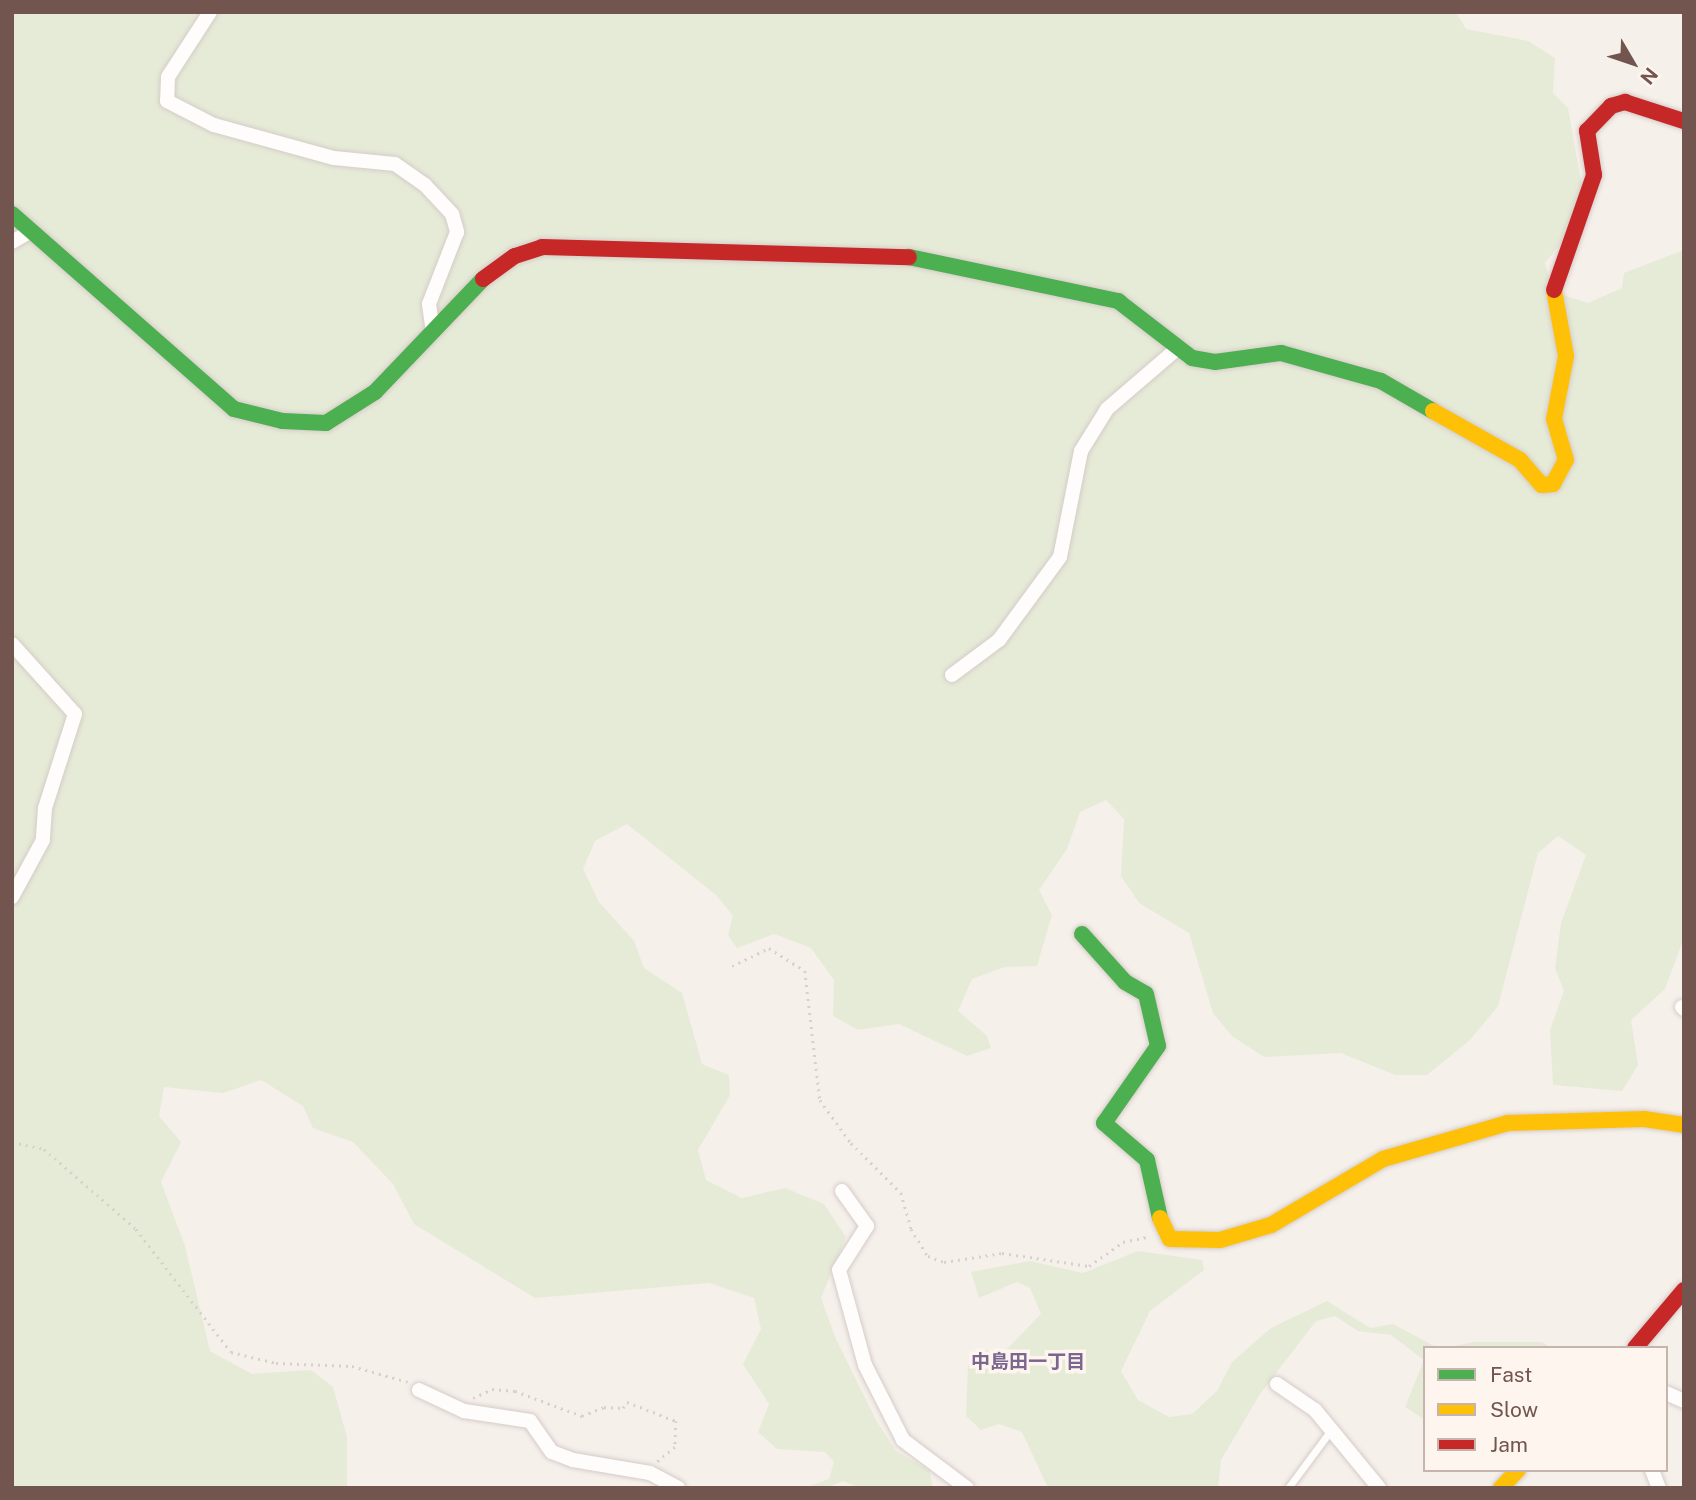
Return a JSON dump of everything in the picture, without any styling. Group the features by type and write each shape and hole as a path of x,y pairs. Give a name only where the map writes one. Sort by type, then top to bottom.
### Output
{"street":[{"path":"210,12 168,77 167,101 178,112 227,129 334,158 395,164 425,185 452,214 457,232 429,304 433,331"},
{"path":"12,214 234,409 326,423 375,392 478,283 515,257 542,247 752,248 935,258 1118,301 1178,348 1215,362 1253,352 1281,353 1381,381 1456,428 1497,445 1542,485 1553,484 1566,460 1555,419 1566,356 1552,281 1594,175 1587,131 1611,106 1625,102 1684,121"},
{"path":"12,242 31,231"},
{"path":"952,675 999,640 1059,557 1081,451 1107,409 1178,348"},
{"path":"12,644 75,714 45,808 43,840 12,897"},
{"path":"1082,934 1125,982 1146,994 1158,1046 1104,1123 1154,1172 1163,1232 1170,1238 1211,1241 1271,1225 1383,1159 1508,1124 1644,1119 1684,1125"},
{"path":"842,1191 867,1226 839,1270 865,1365 902,1440 967,1488"},
{"path":"1637,1346 1684,1290"},
{"path":"1277,1384 1331,1430 1379,1488"},
{"path":"419,1390 460,1410 519,1416 530,1420 552,1452 650,1474 678,1488"},
{"path":"1668,1394 1684,1401"},
{"path":"1501,1488 1516,1472"}],"lane":[{"path":"1288,1488 1331,1430"}],"path":[{"path":"732,966 769,948 804,971 820,1100 851,1143 901,1193 928,1256 944,1262 1002,1253 1089,1266 1123,1242 1163,1232"},
{"path":"12,1142 44,1149 136,1229 231,1352 276,1363 352,1366 399,1376 419,1390"},
{"path":"460,1410 492,1389 582,1416 604,1406 623,1408 627,1402 676,1421 680,1430 674,1447 650,1474"}],"green space":[{"path":"12,12 1456,12 1466,29 1528,41 1555,58 1553,93 1568,108 1582,187 1566,237 1545,263 1553,292 1588,303 1622,288 1624,273 1684,250 1684,938 1665,989 1631,1020 1638,1065 1622,1091 1553,1085 1550,1030 1564,991 1555,968 1561,923 1586,855 1558,836 1538,853 1498,1006 1470,1040 1427,1075 1395,1075 1341,1053 1264,1057 1232,1036 1213,1013 1189,933 1139,903 1121,876 1124,819 1106,800 1080,812 1067,849 1039,890 1052,915 1037,966 1005,967 972,979 958,1011 987,1036 991,1048 967,1056 899,1024 858,1030 833,1016 834,980 811,948 774,934 737,948 728,935 733,916 716,895 627,824 595,841 583,869 599,902 634,941 644,968 682,993 702,1064 729,1075 730,1095 698,1150 706,1180 742,1198 785,1188 824,1204 846,1237 821,1298 835,1337 876,1420 896,1451 929,1470 933,1488 860,1488 843,1481 827,1488 755,1488 807,1487 829,1479 834,1462 825,1452 777,1449 758,1432 769,1404 743,1364 761,1329 754,1298 709,1283 535,1298 414,1224 393,1184 353,1142 313,1128 303,1106 261,1080 223,1093 164,1087 159,1116 181,1142 161,1182 185,1246 210,1351 252,1374 311,1370 333,1387 347,1437 347,1488 12,1488"},
{"path":"1138,1251 1202,1260 1204,1270 1150,1311 1121,1371 1138,1400 1169,1417 1192,1414 1217,1391 1232,1362 1271,1328 1327,1301 1370,1328 1393,1324 1434,1346 1423,1346 1423,1359 1391,1335 1358,1331 1335,1316 1316,1321 1260,1394 1221,1460 1218,1488 1048,1488 1022,1432 999,1424 981,1430 966,1416 968,1366 981,1350 1005,1351 1041,1314 1030,1288 1017,1282 979,1298 971,1272 1030,1261 1083,1273"},
{"path":"1473,1342 1542,1342 1548,1346 1456,1346"},
{"path":"1423,1362 1423,1419 1405,1407"}],"traffic: fast":[{"path":"12,214 234,409 283,421 326,423 375,392 483,279"},
{"path":"909,257 1118,301 1192,358 1215,362 1281,353 1381,381 1433,411"},
{"path":"1082,934 1125,982 1146,994 1158,1046 1104,1123 1147,1160 1160,1218"}],"traffic: slow":[{"path":"1433,411 1520,460 1542,485 1553,484 1566,460 1554,419 1566,356 1554,290"},
{"path":"1160,1218 1170,1239 1220,1240 1271,1225 1383,1159 1508,1123 1644,1119 1684,1125"},
{"path":"1501,1488 1516,1472"}],"traffic: jam":[{"path":"1554,290 1594,175 1587,131 1611,106 1625,102 1684,121"},
{"path":"483,279 515,256 542,247 909,257"},
{"path":"1637,1346 1684,1290"}],"district":[{"name":"中島田一丁目","path":"1028,1362"}]}
